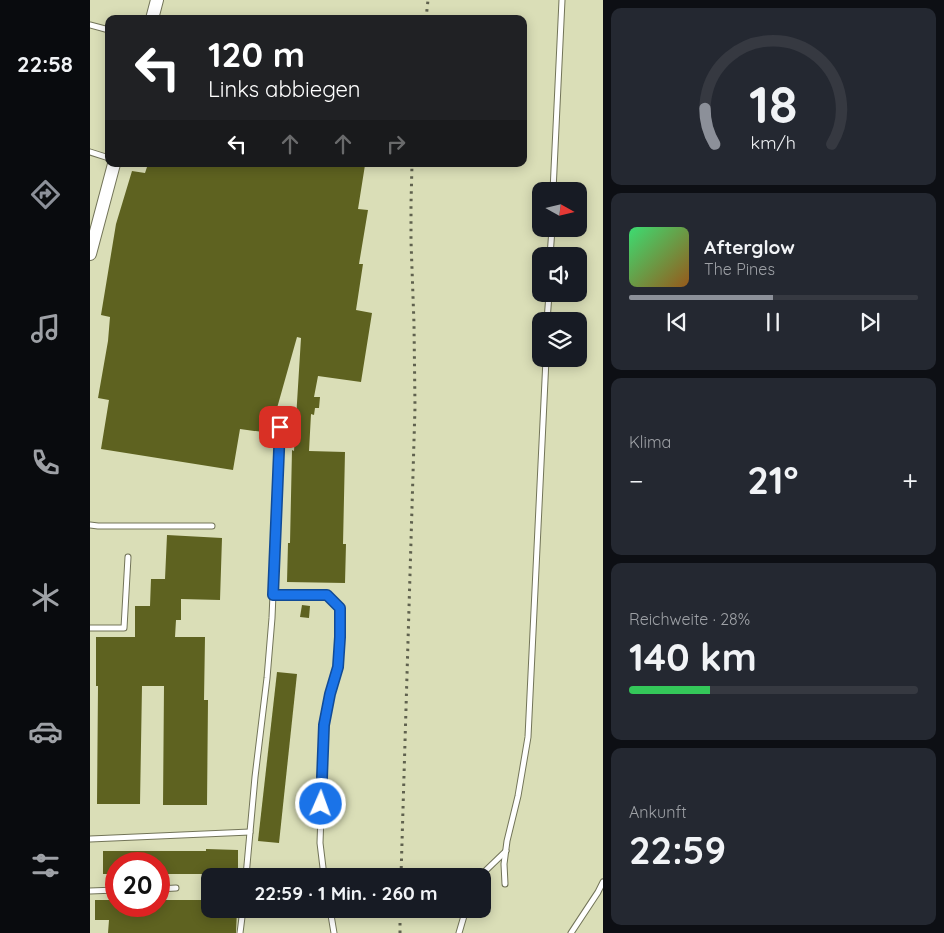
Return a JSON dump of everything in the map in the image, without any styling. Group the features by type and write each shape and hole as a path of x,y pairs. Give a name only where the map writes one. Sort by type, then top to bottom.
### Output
{"street":[{"path":"153,15 157,0"},
{"path":"90,254 113,167"}],"lane":[{"path":"553,182 562,0"},
{"path":"90,25 105,29"},
{"path":"90,152 105,157"},
{"path":"505,884 504,864 506,851 518,796 529,729 546,367"},
{"path":"247,868 267,678 273,595 280,427"},
{"path":"90,525 212,526"},
{"path":"90,628 124,628 128,557"},
{"path":"273,595 327,595 340,608 338,667 324,725 320,843 323,868"},
{"path":"90,839 250,832"},
{"path":"488,868 506,851"},
{"path":"571,933 603,882"},
{"path":"170,888 176,888"},
{"path":"90,891 105,890"},
{"path":"240,933 242,918"},
{"path":"332,918 334,933"},
{"path":"459,933 463,918"}],"shaded area":[{"path":"90,0 603,0 603,933 90,933"}],"building":[{"path":"147,167 365,167 358,209 368,210 359,264 363,264 356,310 372,313 361,382 318,376 314,397 320,397 319,408 315,408 314,415 311,414 309,451 345,452 343,544 346,544 345,583 287,582 288,543 290,543 292,450 294,451 301,338 297,337 270,433 240,429 233,470 101,449 109,400 98,398 108,341 110,317 101,315 116,224 132,171 145,173"},
{"path":"167,535 222,538 220,600 181,599 181,620 176,620 175,637 205,637 204,700 208,700 207,805 163,805 164,686 142,686 140,804 97,804 98,686 96,686 96,637 135,637 135,606 150,606 151,579 165,579"},
{"path":"302,605 310,606 309,618 300,617"},
{"path":"277,672 297,674 279,843 258,841"},
{"path":"206,849 238,850 238,868 201,868 201,874 170,874 170,852 105,852 105,874 103,874 103,851 206,851"},
{"path":"95,900 105,900 105,917 170,917 170,900 201,900 201,918 237,918 236,933 108,933 109,920 95,920"}],"railway":[{"path":"426,15 428,0"},
{"path":"401,868 415,407 411,241 412,167"},
{"path":"400,918 400,933"}],"route":[{"path":"280,427 273,595 327,595 340,608 338,667 324,725 321,804"}]}
